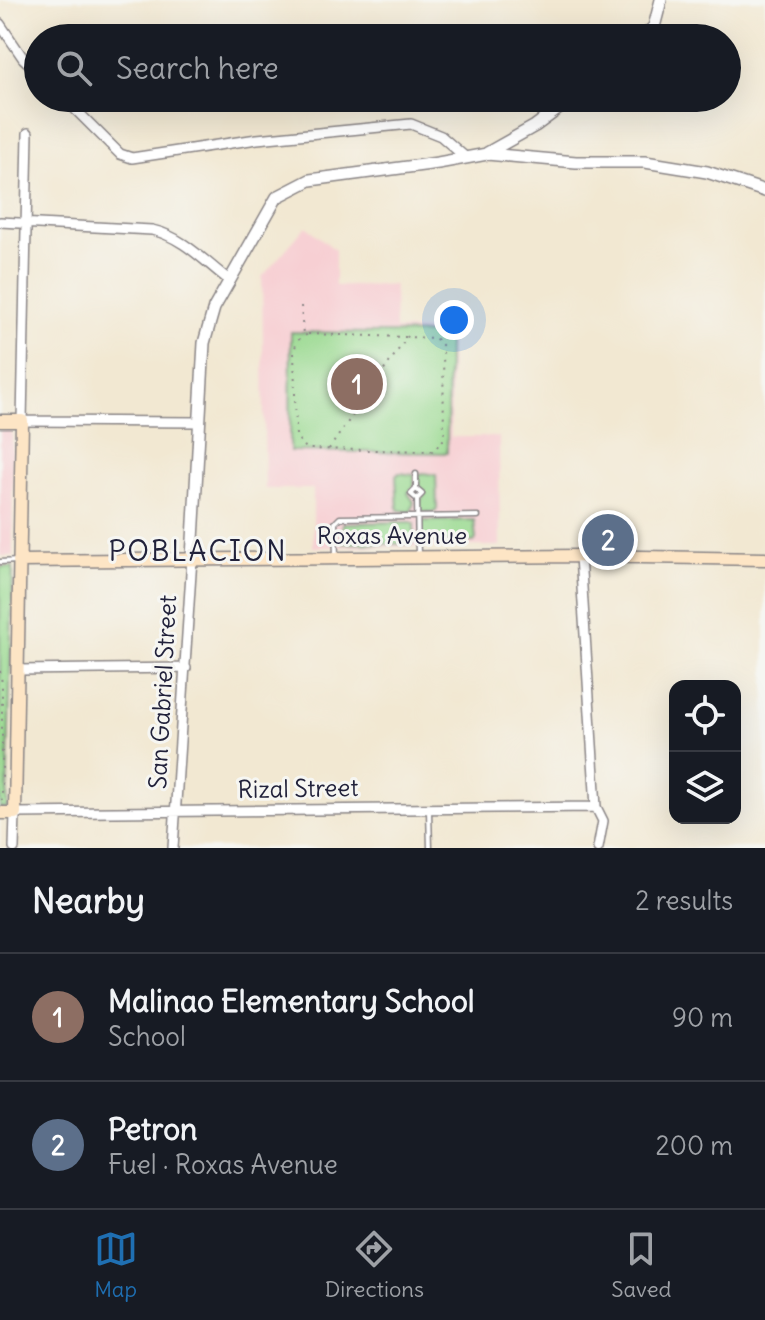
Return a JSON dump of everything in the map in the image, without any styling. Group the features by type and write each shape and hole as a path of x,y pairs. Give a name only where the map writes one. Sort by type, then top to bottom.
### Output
{"main road":[{"path":"0,421 22,421 15,813"},
{"name":"Roxas Avenue","path":"19,561 580,556 765,559"},
{"name":"Rizal Street","path":"1,807 15,813"}],"street":[{"path":"655,24 661,0"},
{"path":"0,24 24,59"},
{"path":"78,112 120,154 132,158 257,139 411,124 441,136 465,157"},
{"path":"487,154 554,112"},
{"path":"28,133 22,421 199,422"},
{"path":"487,154 576,162 645,162 707,172 765,191"},
{"name":"San Gabriel Street","path":"173,848 204,343 214,308 270,205 290,188 310,180 487,154"},
{"path":"0,222 166,233 178,238 229,280"},
{"path":"580,556 596,807 603,821 598,848"},
{"path":"17,670 186,668"},
{"name":"Rizal Street","path":"15,813 596,807"},
{"path":"14,848 15,813"}],"lane":[{"path":"416,474 416,489 411,494 417,499 418,557"},
{"path":"336,557 335,523 339,518 478,516"},
{"path":"0,562 19,561"},
{"path":"429,809 430,848"}],"path":[{"path":"301,306 303,336 294,350 296,437 307,449 433,451 442,444 443,346 435,338 303,336"},
{"path":"328,450 409,336"},
{"path":"0,671 1,807"}],"shaded area":[{"path":"306,226 335,250 335,286 394,285 395,330 450,330 451,437 499,437 500,546 313,547 313,489 265,489 262,277"},
{"path":"0,430 12,430 13,556 0,556"}],"green space":[{"path":"291,332 448,334 447,453 290,451"},
{"path":"399,473 414,475 414,486 408,493 414,502 411,512 398,510 396,476"},
{"path":"419,475 436,475 435,512 420,509 420,501 425,494 419,486"},
{"path":"474,520 474,542 420,541 422,521"},
{"path":"343,523 414,524 412,544 342,543"},
{"path":"0,567 13,567 7,808 0,808"}],"place":[{"name":"Malinao Elementary School","path":"357,384"},
{"name":"Petron","path":"608,540"}],"district":[{"name":"POBLACION","path":"198,551"}]}
